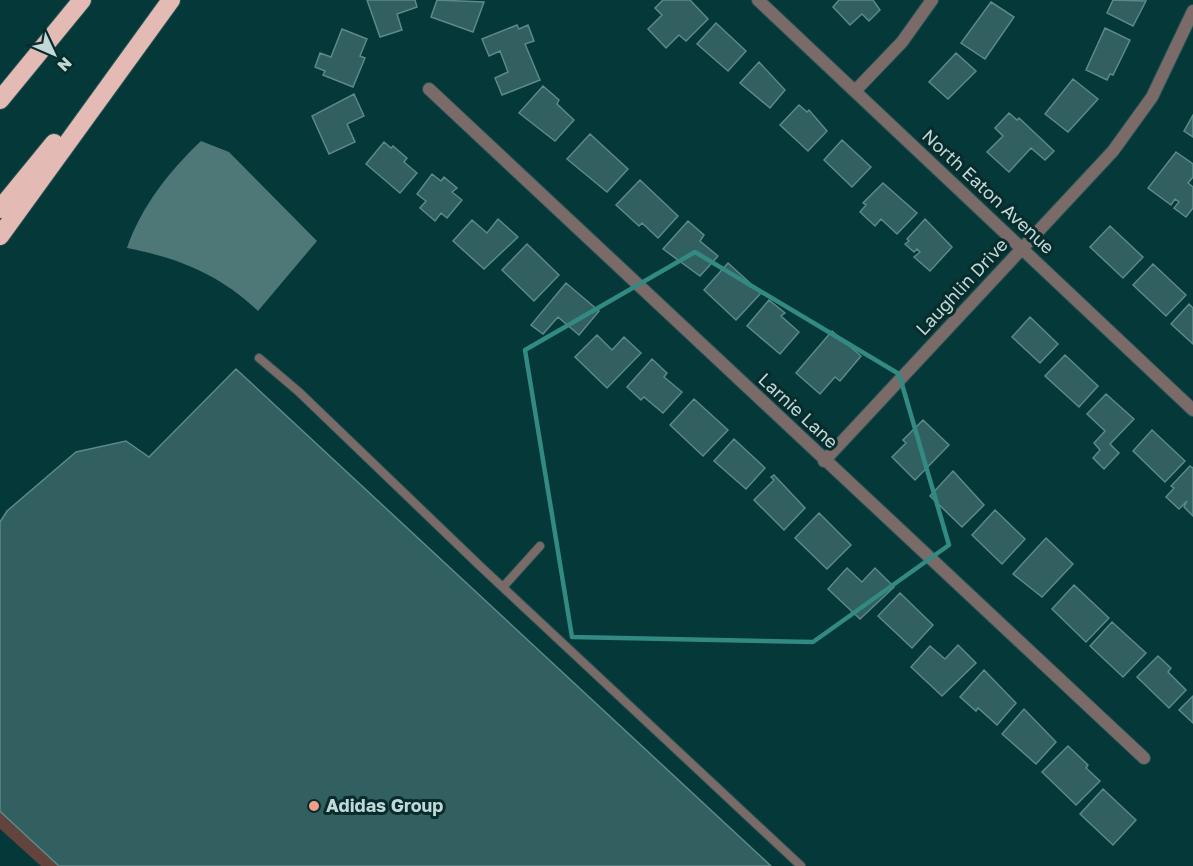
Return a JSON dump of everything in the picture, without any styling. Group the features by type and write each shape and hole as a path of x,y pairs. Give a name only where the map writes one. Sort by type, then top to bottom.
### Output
{"highway":[{"path":"0,100 82,0"},
{"path":"0,209 170,0"},
{"path":"0,236 170,0"}],"street":[{"name":"North Eaton Avenue","path":"758,0 1193,410"},
{"path":"855,92 902,42 932,0"},
{"name":"Laughlin Drive","path":"824,461 1113,151 1152,97 1193,11"},
{"name":"Larnie Lane","path":"429,89 1144,758"}],"lane":[{"path":"260,358 299,392 801,866"},
{"path":"503,587 540,546"}],"highlighted area":[{"path":"695,252 899,374 949,545 813,642 572,637 525,350"}],"shaded area":[{"path":"0,811 59,866 41,866 0,829"}],"water":[{"path":"201,141 229,152 317,241 258,311 228,287 197,269 164,257 127,248 148,204 178,164"}],"building":[{"path":"367,0 415,0 417,7 397,14 402,30 380,37"},
{"path":"437,0 484,2 473,32 431,17"},
{"path":"663,0 690,0 708,19 686,41 679,35 666,48 648,29 662,15 655,8"},
{"path":"839,0 873,0 880,10 869,21 862,14 850,25 833,7"},
{"path":"1113,0 1146,1 1133,26 1107,13"},
{"path":"991,2 1014,17 985,59 961,43"},
{"path":"716,23 746,51 728,71 697,44"},
{"path":"517,25 519,29 528,25 534,41 525,44 540,80 502,95 495,78 508,72 500,51 489,56 482,39"},
{"path":"1105,28 1130,40 1113,75 1110,74 1107,80 1086,70"},
{"path":"342,29 367,39 360,56 365,58 353,87 323,75 325,71 315,67 320,53 331,57"},
{"path":"956,53 976,71 948,99 929,82"},
{"path":"759,62 785,90 770,108 740,83"},
{"path":"1073,79 1098,99 1068,132 1045,114"},
{"path":"543,86 559,100 557,104 574,120 555,141 519,113"},
{"path":"354,94 364,116 347,124 355,142 329,154 312,116"},
{"path":"799,105 807,112 809,110 827,131 808,151 780,125"},
{"path":"1009,113 1017,120 1019,118 1054,151 1045,160 1031,148 1009,172 987,152 1003,136 995,128"},
{"path":"1193,115 1193,137 1184,131"},
{"path":"590,134 628,169 607,192 567,159"},
{"path":"842,140 871,167 852,187 824,160"},
{"path":"384,142 391,148 393,146 407,158 404,162 417,173 400,193 366,164"},
{"path":"1176,152 1193,164 1193,177 1188,183 1193,187 1193,208 1186,217 1174,208 1179,202 1175,199 1171,205 1148,188"},
{"path":"432,174 441,181 444,177 457,188 452,192 462,200 447,218 441,213 435,221 420,208 426,201 417,194"},
{"path":"640,180 678,216 658,238 642,223 639,226 616,205"},
{"path":"883,183 917,213 897,234 881,219 875,226 860,212 866,205 863,203"},
{"path":"498,219 518,237 484,269 453,241 472,220 487,233"},
{"path":"925,219 952,247 930,271 914,257 920,252 917,249 914,252 905,244"},
{"path":"688,221 704,235 700,241 718,256 700,276 663,249"},
{"path":"1110,226 1143,257 1123,278 1090,247"},
{"path":"527,244 559,275 534,301 502,270"},
{"path":"728,263 761,293 736,320 704,290"},
{"path":"1153,264 1186,295 1166,316 1133,285"},
{"path":"566,283 599,311 579,335 558,317 543,334 531,325"},
{"path":"769,300 785,313 781,316 799,332 780,354 747,326"},
{"path":"1189,304 1193,308 1193,344 1171,324"},
{"path":"1030,317 1058,344 1040,363 1012,337"},
{"path":"832,331 861,356 840,381 835,377 820,394 796,373"},
{"path":"597,335 612,350 624,337 641,353 607,388 575,357"},
{"path":"1065,355 1098,386 1079,407 1045,376"},
{"path":"652,359 667,373 664,377 682,392 663,413 644,397 641,400 627,387"},
{"path":"236,369 771,866 59,866 4,815 0,811 0,522 7,511 76,452 126,441 149,457"},
{"path":"1106,394 1134,419 1110,444 1119,453 1104,469 1093,458 1100,450 1094,443 1105,431 1087,414"},
{"path":"694,399 728,430 703,456 670,425"},
{"path":"923,420 949,445 915,480 892,457 906,443 903,440"},
{"path":"1152,430 1185,461 1165,482 1133,451"},
{"path":"734,439 765,468 746,489 714,461"},
{"path":"1190,466 1193,468 1193,516 1184,507 1187,501 1179,509 1166,497 1174,488 1171,486"},
{"path":"953,471 984,505 962,527 930,496"},
{"path":"774,475 805,508 784,530 754,500 774,480 771,477"},
{"path":"995,510 1025,539 1002,564 972,535"},
{"path":"819,513 851,545 827,569 795,538"},
{"path":"1046,538 1073,564 1042,597 1013,574"},
{"path":"847,568 862,582 875,568 894,587 860,619 828,589"},
{"path":"1074,585 1109,618 1086,642 1052,609"},
{"path":"900,593 933,625 912,648 878,616"},
{"path":"1112,622 1146,653 1123,677 1090,646"},
{"path":"958,645 976,663 942,696 911,667 930,646 945,659"},
{"path":"1158,656 1171,668 1168,672 1186,690 1169,708 1137,677"},
{"path":"984,670 1016,703 997,725 978,708 976,711 960,697"},
{"path":"1193,696 1193,723 1179,710"},
{"path":"1024,709 1056,742 1036,764 1002,734"},
{"path":"1068,746 1088,765 1086,768 1100,781 1076,805 1042,772"},
{"path":"1103,789 1136,820 1113,845 1080,814"}],"place":[{"name":"Adidas Group","path":"314,806"}]}
